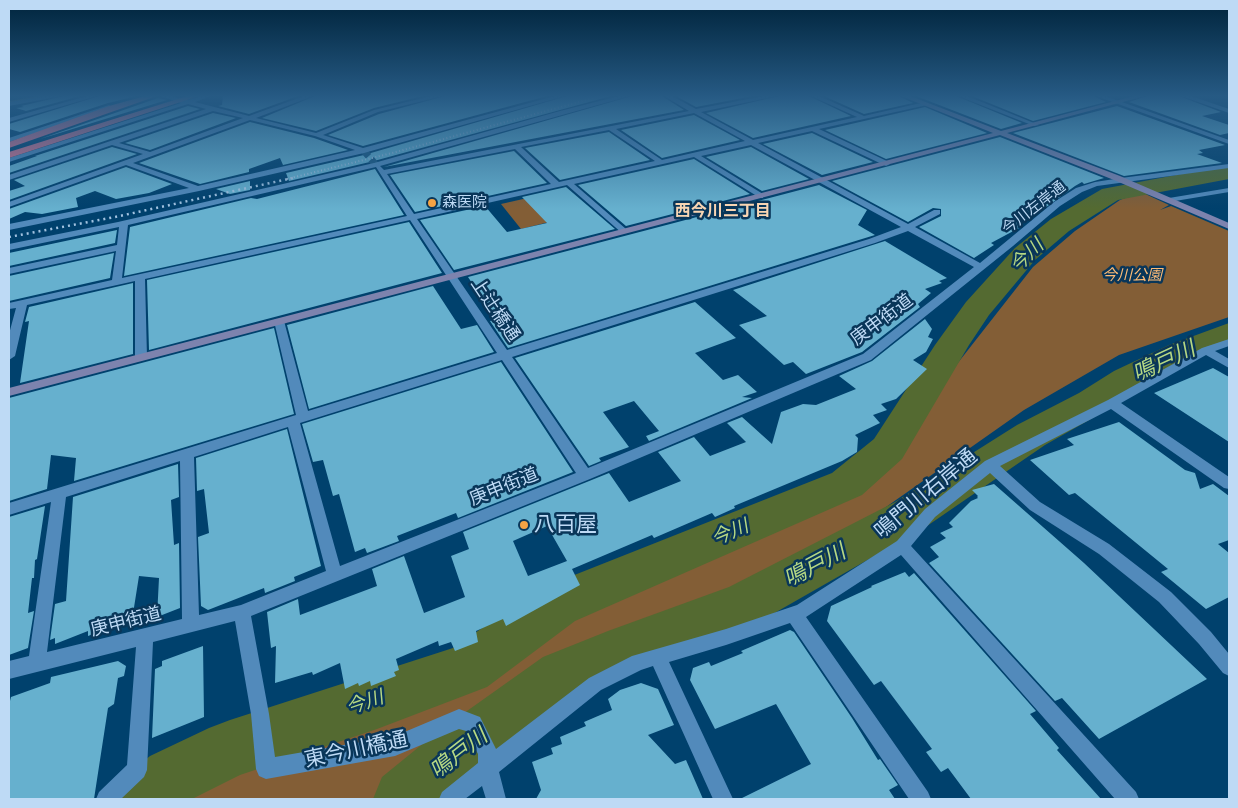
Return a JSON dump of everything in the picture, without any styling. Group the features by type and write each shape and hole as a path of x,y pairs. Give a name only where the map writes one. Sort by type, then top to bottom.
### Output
{"highway":[{"path":"9,146 42,134"},
{"path":"9,146 48,134"},
{"path":"9,151 68,134"},
{"path":"9,156 78,134"}],"street":[{"path":"9,140 27,134"},
{"path":"9,160 86,134"},
{"path":"9,178 140,134"},
{"path":"9,205 207,134"},
{"path":"312,134 364,151"},
{"path":"9,227 200,189 430,134"},
{"path":"380,169 493,134"},
{"path":"9,247 380,169 580,134"},
{"path":"619,134 661,162"},
{"path":"736,134 819,181 981,267"},
{"path":"9,306 791,134"},
{"path":"823,134 886,164"},
{"path":"9,392 1002,134 1147,190 1229,226"},
{"path":"1206,134 1229,142"},
{"path":"112,143 150,154"},
{"path":"516,146 558,185"},
{"path":"695,155 760,196"},
{"path":"126,163 200,189"},
{"name":"今川左岸通","path":"981,267 1057,204 1095,184 1204,171 1229,166"},
{"name":"上辻橋通","path":"380,169 585,475"},
{"path":"569,183 623,231"},
{"path":"1169,200 1229,190"},
{"path":"9,509 872,241 907,228 937,212"},
{"path":"117,282 124,224"},
{"path":"9,271 121,247"},
{"name":"庚申街道","path":"9,670 242,612 585,475 867,357 981,267"},
{"path":"140,277 140,358"},
{"path":"9,356 22,303"},
{"path":"279,321 298,419 336,575"},
{"name":"鳴門川右岸通","path":"449,799 488,761 595,684 638,662 658,658 802,612 902,546 930,513 990,465 1112,403 1206,350 1229,342"},
{"path":"1206,350 1229,364"},
{"path":"1112,403 1229,484"},
{"path":"187,454 192,625"},
{"path":"990,465 1035,506 1104,549 1165,597 1205,638 1229,668"},
{"path":"37,663 59,494"},
{"path":"902,546 1129,799"},
{"name":"東今川橋通","path":"242,612 260,714 262,750 266,769 395,746 459,719 473,724 488,761 496,799"},
{"path":"794,614 921,799"},
{"path":"106,799 137,770 145,636"},
{"path":"658,658 722,799"}],"green space":[{"name":"今川公園","path":"1141,192 1169,205 1160,210 1171,206 1229,231 1229,317 1119,355 1024,410 859,526 745,592 660,624 458,740 378,799 185,799 221,771 479,678 583,608 753,537 875,474 957,364 1033,267 1075,231 1120,200"},
{"path":"532,197 557,220 521,229 501,204"}],"building":[{"path":"103,134 126,134 9,173 9,166 37,156 35,156"},
{"path":"152,134 194,134 150,150 125,143"},
{"path":"218,134 297,134 348,150 283,165 280,158 249,169 249,172 200,184 139,163"},
{"path":"331,134 408,134 363,146 328,135"},
{"path":"437,134 474,134 374,161 289,181 286,173 364,155"},
{"path":"500,134 559,134 384,167"},
{"path":"600,134 611,134 650,160 560,180 525,148"},
{"path":"626,134 728,134 740,140 662,158"},
{"path":"745,134 772,134 753,138"},
{"path":"813,134 873,162 822,175 763,144"},
{"path":"833,134 984,134 886,159"},
{"path":"1015,134 1194,134 1225,145 1199,150 1203,153 1197,154 1222,163 1124,176"},
{"path":"1000,137 1104,178 1084,184 1082,182 1075,186 1038,213 1016,224 1020,226 1017,228 1019,228 991,243 994,245 974,258 919,227 941,216 941,209 933,208 908,222 832,181"},
{"path":"112,147 137,154 9,200 9,191 25,186 14,180"},
{"path":"751,147 809,179 762,191 706,157"},
{"path":"514,151 547,183 415,212 390,175"},
{"path":"694,159 750,194 626,226 578,185"},
{"path":"126,167 172,184 149,193 116,199 95,191 76,198 78,207 42,214 25,212 9,219 9,209"},
{"path":"375,169 404,215 124,276 130,227 251,198 257,199"},
{"path":"250,181 250,190 230,194 216,189"},
{"path":"819,185 867,210 858,225 875,235 508,348 490,321 495,320 490,314 492,313 468,277"},
{"path":"566,187 615,229 454,270 420,220 485,206 507,232 547,223 522,197"},
{"path":"409,222 442,273 149,350 147,280"},
{"path":"117,230 115,243 9,266 9,253"},
{"path":"885,241 947,278 939,281 942,283 925,289 931,293 918,304 920,307 862,352 806,374 793,362 784,365 739,325 767,316 733,290"},
{"path":"114,253 110,278 9,301 9,276"},
{"path":"133,283 133,354 20,383 29,321 25,322 29,307"},
{"path":"433,286 461,329 477,325 494,352 309,409 287,325"},
{"path":"695,302 736,338 695,353 723,380 738,375 757,392 742,397 752,398 649,441 646,436 659,431 634,401 603,412 629,447 599,458 601,461 589,466 515,358"},
{"path":"925,319 932,329 928,337 933,339 926,352 913,360 927,369 896,399 881,404 887,410 873,415 880,423 855,435 858,438 857,452 842,461 734,506 735,508 715,517 712,513 654,538 652,535 572,569 580,585 506,626 503,619 476,631 478,642 455,651 451,642 439,646 438,641 396,659 399,670 394,672 396,676 371,686 370,681 359,686 358,683 345,689 340,663 313,675 312,672 275,683 276,646 271,648 267,612 298,599 300,615 377,586 372,569 404,556 424,613 465,597 451,556 469,549 463,532 609,473 629,502 681,481 658,452 694,437 710,456 746,442 727,423 742,417 772,444 781,412 803,404 816,405 856,389 839,376 872,361","holes":["547,526 567,561 528,576 513,541"]},
{"path":"274,328 294,414 74,481 76,458 51,455 47,489 9,501 9,398"},
{"path":"501,362 573,472 458,518 456,513 397,536 399,541 367,553 365,548 355,552 339,494 333,496 323,460 313,462 302,424"},
{"path":"1213,368 1229,377 1229,442 1154,393"},
{"path":"1119,422 1185,470 1195,473 1200,489 1213,484 1229,496 1229,540 1218,544 1229,553 1229,597 1206,609 1161,572 1168,569 1075,493 1069,495 1030,460 1074,445 1067,439"},
{"path":"287,429 321,566 294,577 295,581 265,593 264,588 208,610 201,606 198,537 209,533 204,489 197,491 196,458"},
{"path":"178,464 179,497 171,500 174,545 179,543 180,608 157,617 159,578 139,576 132,620 88,636 88,631 55,644 55,638 50,640 55,604 66,601 73,497"},
{"path":"994,484 1084,563 1207,679 1099,739 1062,698 1055,701 929,563 939,557 930,547 946,538 940,533 953,527 949,523 971,501 978,498 972,490"},
{"path":"45,506 37,559 35,560 34,578 32,578 28,613 34,611 28,648 9,655 9,517"},
{"path":"905,572 909,577 914,573 1036,711 1030,714 1059,748 1057,750 1101,799 971,799 948,768 941,772 926,752 932,749 881,681 874,685 827,621 831,606"},
{"path":"790,630 794,632 878,760 880,759 898,785 889,790 895,799 740,799 811,764 776,704 715,729 690,680 693,668 709,662 711,666"},
{"path":"203,646 204,717 152,738 155,669 162,666 162,661"},
{"path":"118,661 126,666 124,676 118,678 114,704 108,708 94,799 9,799 9,705 11,697 50,683 51,677"},
{"path":"641,683 658,689 674,725 648,735 675,764 686,760 703,799 536,799 541,790 532,762 553,754 551,748 562,744 560,737 586,726 584,722 612,710 608,699 620,690"}],"waterway":[{"name":"今川","path":"147,799 171,777 230,749 468,669 557,605 847,484 888,449 952,345 977,309 1025,254 1060,225 1111,194 1229,172"},
{"name":"鳴戸川","path":"404,799 457,754 562,676 608,656 746,603 911,514 1031,435 1092,402 1127,379 1181,352 1229,333"}],"tunnel":[{"path":"364,151 376,165"}],"railway":[{"path":"287,179 463,134"},
{"path":"9,237 115,217 293,178"}],"place":[{"name":"森医院","path":"432,203"},
{"name":"八百屋","path":"524,525"}],"district":[{"name":"西今川三丁目","path":"723,211"}]}
